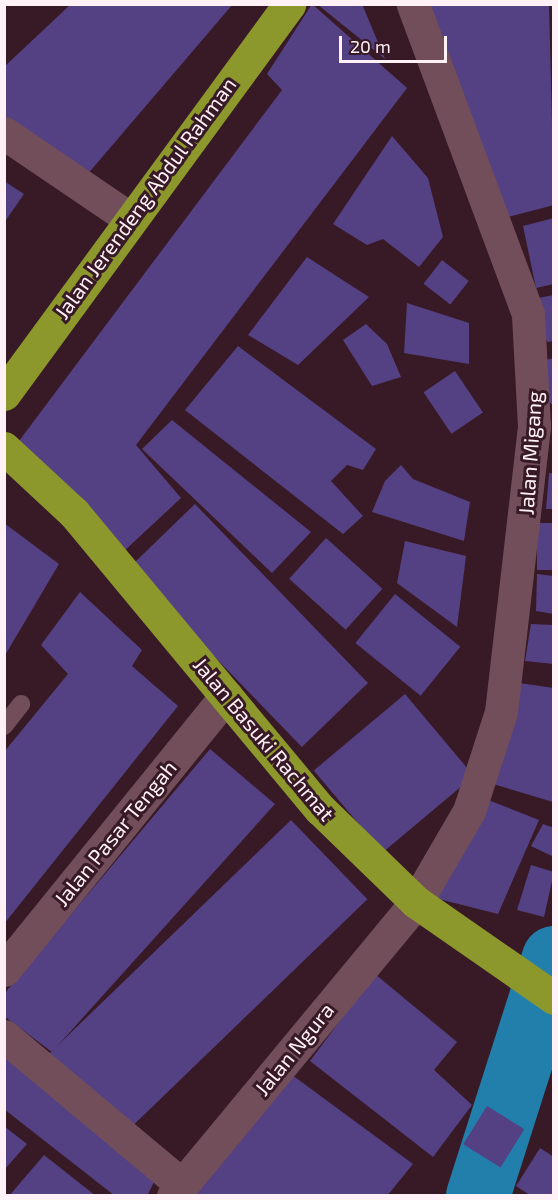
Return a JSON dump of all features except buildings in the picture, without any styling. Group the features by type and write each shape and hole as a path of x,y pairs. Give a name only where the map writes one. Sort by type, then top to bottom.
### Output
{"highway":[{"name":"Jalan Jerendeng Abdul Rahman","path":"4,394 129,218 289,4"},
{"name":"Jalan Basuki Rachmat","path":"4,448 74,513 320,809 416,902 554,998"}],"street":[{"name":"Jalan Migang","path":"413,4 528,315 536,398 501,712 469,811 416,902"},
{"path":"4,133 129,218"},
{"name":"Jalan Pasar Tengah","path":"4,970 226,696"},
{"name":"Jalan Ngura","path":"177,1190 416,902"},
{"path":"4,1036 177,1190"}],"lane":[{"path":"4,726 21,704"}],"waterway":[{"path":"478,1196 554,958"}]}
